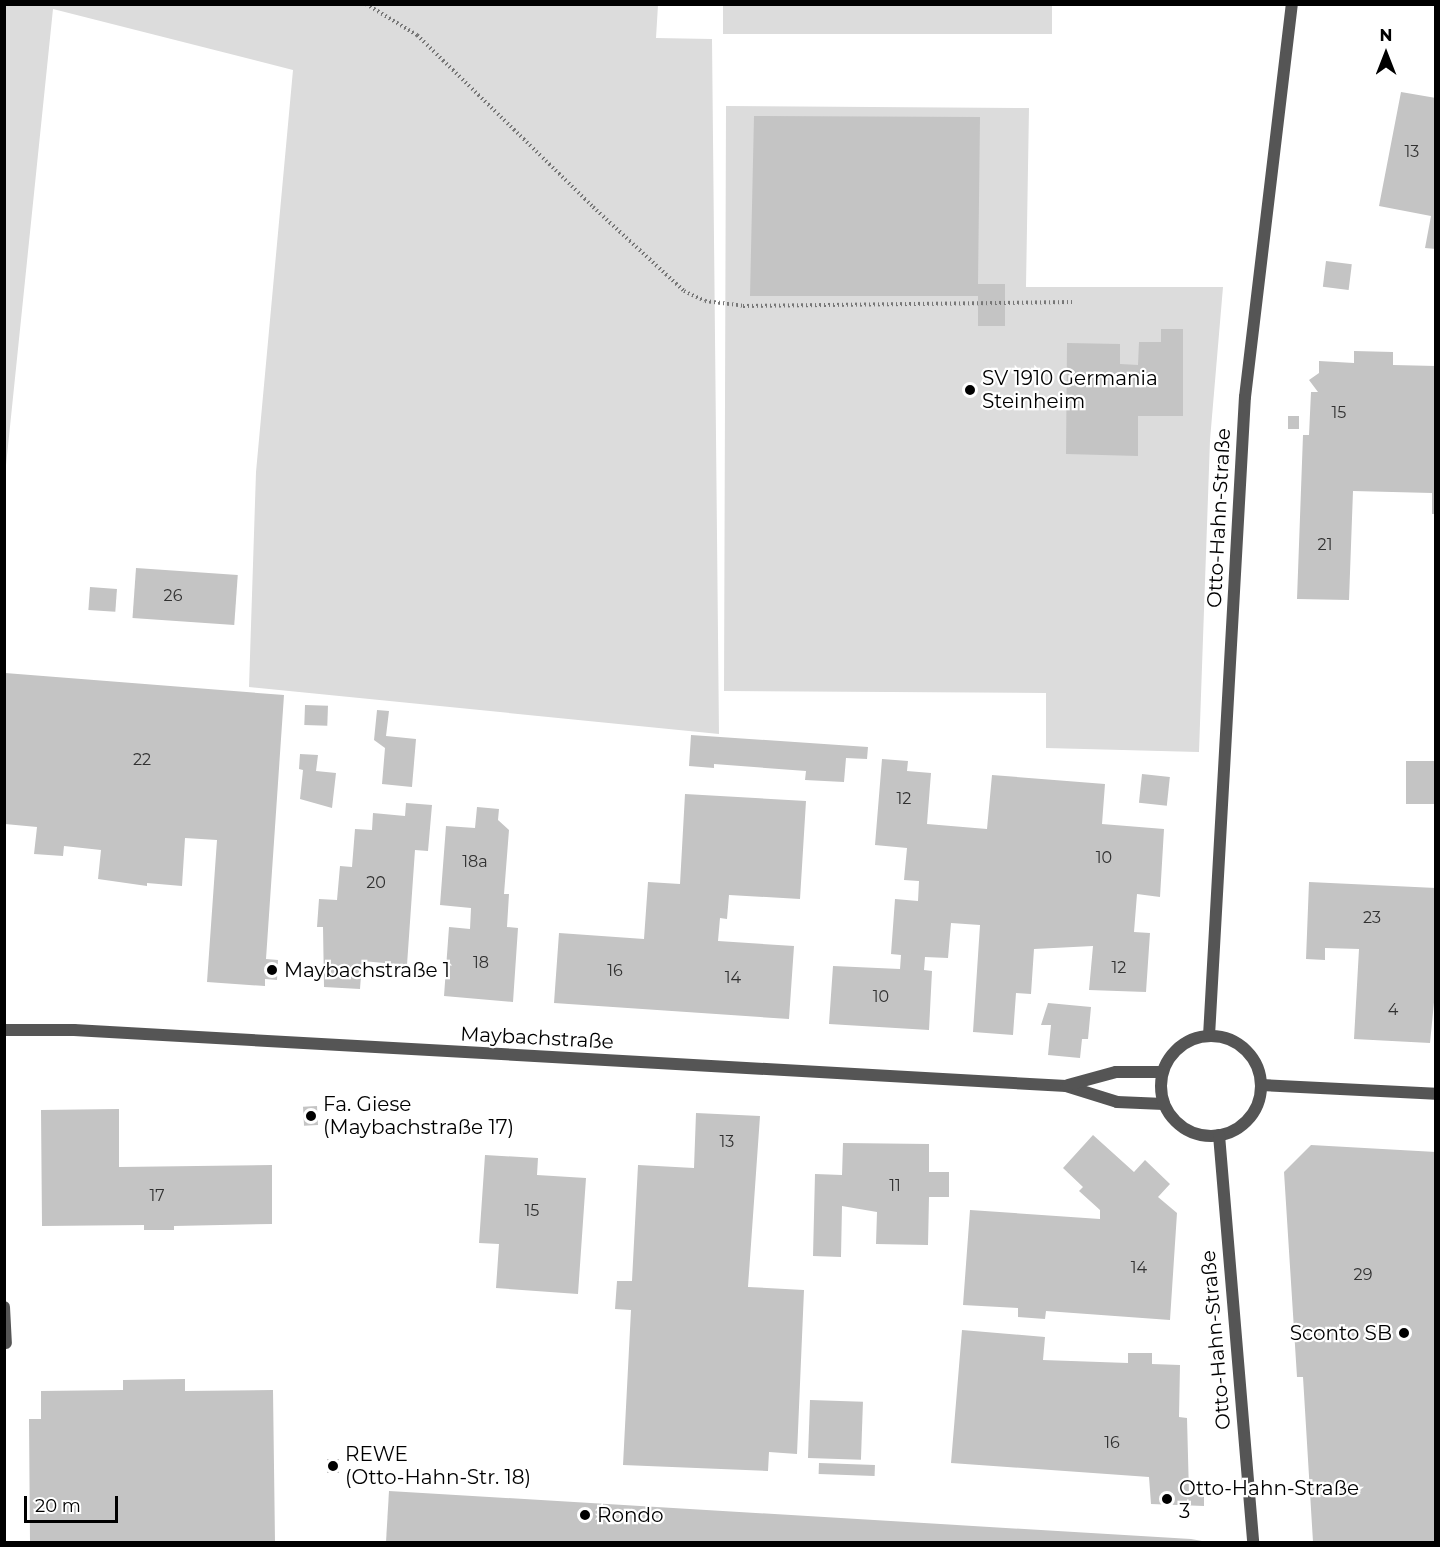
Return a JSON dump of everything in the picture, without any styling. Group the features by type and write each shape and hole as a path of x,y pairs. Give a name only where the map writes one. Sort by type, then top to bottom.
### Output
{"street":[{"name":"Otto-Hahn-Straße","path":"1209,1036 1245,397 1292,4"},
{"name":"Maybachstraße","path":"4,1030 74,1030 1066,1086 1117,1102 1164,1104"},
{"path":"1209,1036 1232,1041 1251,1055 1261,1085 1253,1112 1244,1122 1219,1135 1186,1129 1164,1104 1162,1072 1180,1046 1209,1036"},
{"name":"Maybachstraße","path":"1066,1086 1116,1072 1162,1072"},
{"path":"1261,1085 1436,1094"},
{"name":"Otto-Hahn-Straße","path":"1219,1135 1253,1542"},
{"path":"4,1307 6,1343"}],"path":[{"path":"366,4 417,35 601,215 684,291 705,301 743,306 1072,302"}],"shaded area":[{"path":"5,5 658,5 656,38 712,39 719,734 249,687 256,472 293,70 53,9 5,475"},
{"path":"723,5 1052,5 1052,34 723,34"},
{"name":"SV 1910 Germania Steinheim","path":"726,106 1029,108 1026,287 1223,287 1210,440 1199,752 1046,748 1046,693 724,691"}],"building":[{"path":"1401,92 1436,98 1436,249 1425,248 1431,216 1379,206"},
{"path":"754,116 980,117 978,284 1005,284 1005,326 978,326 978,296 750,296"},
{"path":"1326,261 1352,264 1349,290 1323,287"},
{"path":"1161,329 1183,329 1183,416 1138,416 1138,456 1066,454 1067,343 1120,344 1120,364 1138,365 1139,342 1161,342"},
{"path":"1354,351 1393,352 1393,365 1436,366 1436,514 1432,514 1432,493 1353,491 1349,600 1297,599 1303,435 1309,435 1311,392 1318,392 1309,380 1319,373 1319,361 1354,363"},
{"path":"1288,416 1299,416 1299,429 1288,429"},
{"path":"136,568 238,575 234,625 133,618"},
{"path":"90,587 117,589 115,612 88,610"},
{"path":"5,673 284,695 266,959 278,960 277,980 265,979 265,986 207,982 217,840 185,838 182,886 147,883 147,886 98,879 101,850 64,846 63,856 34,854 37,827 5,824"},
{"path":"305,705 328,706 327,726 304,725"},
{"path":"377,710 389,711 386,736 416,739 412,787 382,784 385,748 374,740"},
{"path":"691,735 868,747 867,759 846,758 844,782 805,780 806,771 714,764 714,768 689,766"},
{"path":"300,754 318,755 316,771 336,773 332,808 300,799 303,770 299,769"},
{"path":"882,759 908,761 907,771 931,773 927,824 987,829 992,775 1105,784 1102,824 1164,829 1160,897 1137,894 1134,932 1150,933 1146,992 1089,990 1093,946 1034,949 1031,994 1016,993 1013,1035 973,1032 980,925 951,923 948,958 925,957 924,970 932,971 929,1030 829,1024 833,966 900,969 901,955 891,954 895,899 918,901 919,881 904,880 907,848 875,845"},
{"path":"1406,761 1436,761 1436,804 1406,804"},
{"path":"1142,774 1170,777 1167,806 1139,803"},
{"path":"685,794 806,801 800,899 729,895 727,919 720,918 718,941 794,946 789,1019 554,1003 559,933 644,939 648,882 680,884"},
{"path":"406,803 432,805 428,851 415,850 407,965 362,961 360,989 324,987 323,927 317,927 319,899 337,900 340,866 352,867 355,829 372,830 373,813 405,816"},
{"path":"477,807 499,809 498,820 509,830 504,894 509,894 507,927 518,928 513,1002 444,996 449,927 470,929 471,908 440,905 446,826 475,828"},
{"path":"1309,882 1436,888 1436,982 1430,1043 1354,1039 1359,949 1325,948 1325,960 1306,959"},
{"path":"1048,1003 1091,1007 1088,1039 1082,1039 1080,1058 1048,1055 1051,1025 1041,1025"},
{"name":"Fa. Giese (Maybachstraße 17)","path":"317,1106 318,1125 304,1126 303,1107"},
{"path":"119,1109 119,1167 272,1165 272,1224 174,1226 174,1230 144,1230 144,1225 42,1226 41,1110"},
{"path":"696,1113 760,1116 748,1287 804,1290 797,1454 769,1452 768,1471 623,1465 631,1310 615,1309 617,1281 632,1281 638,1165 694,1168"},
{"path":"1093,1135 1134,1172 1145,1160 1170,1184 1158,1197 1177,1213 1170,1320 1046,1311 1045,1319 1018,1317 1018,1308 963,1305 970,1210 1100,1219 1100,1210 1079,1191 1083,1187 1063,1168"},
{"path":"843,1143 929,1144 929,1172 949,1172 949,1197 929,1197 928,1245 876,1244 877,1212 842,1206 841,1257 813,1256 815,1174 842,1175"},
{"path":"1311,1145 1436,1152 1436,1542 1313,1542 1303,1377 1297,1377 1284,1172"},
{"path":"485,1155 538,1158 537,1175 586,1178 578,1294 496,1288 499,1244 479,1243"},
{"path":"962,1330 1045,1337 1043,1360 1128,1363 1128,1353 1152,1353 1152,1364 1180,1365 1179,1417 1187,1418 1189,1494 1204,1495 1204,1506 1151,1504 1149,1477 951,1463"},
{"path":"185,1379 185,1391 273,1390 275,1542 30,1542 29,1419 41,1419 41,1391 123,1390 123,1380"},
{"path":"810,1400 863,1402 861,1460 808,1458"},
{"name":"REWE (Otto-Hahn-Str. 18)","path":"327,1459 339,1459 339,1473 327,1473"},
{"path":"819,1463 875,1465 875,1476 819,1474"},
{"name":"Rondo","path":"389,1491 1191,1539 1202,1541 386,1542"}],"place":[{"name":"SV 1910 Germania Steinheim","path":"970,390"},
{"name":"Maybachstraße 1","path":"272,970"},
{"name":"Fa. Giese (Maybachstraße 17)","path":"311,1116"},
{"name":"Sconto SB","path":"1404,1333"},
{"name":"REWE (Otto-Hahn-Str. 18)","path":"333,1466"},
{"name":"Otto-Hahn-Straße 3","path":"1167,1499"},
{"name":"Rondo","path":"585,1515"}]}
